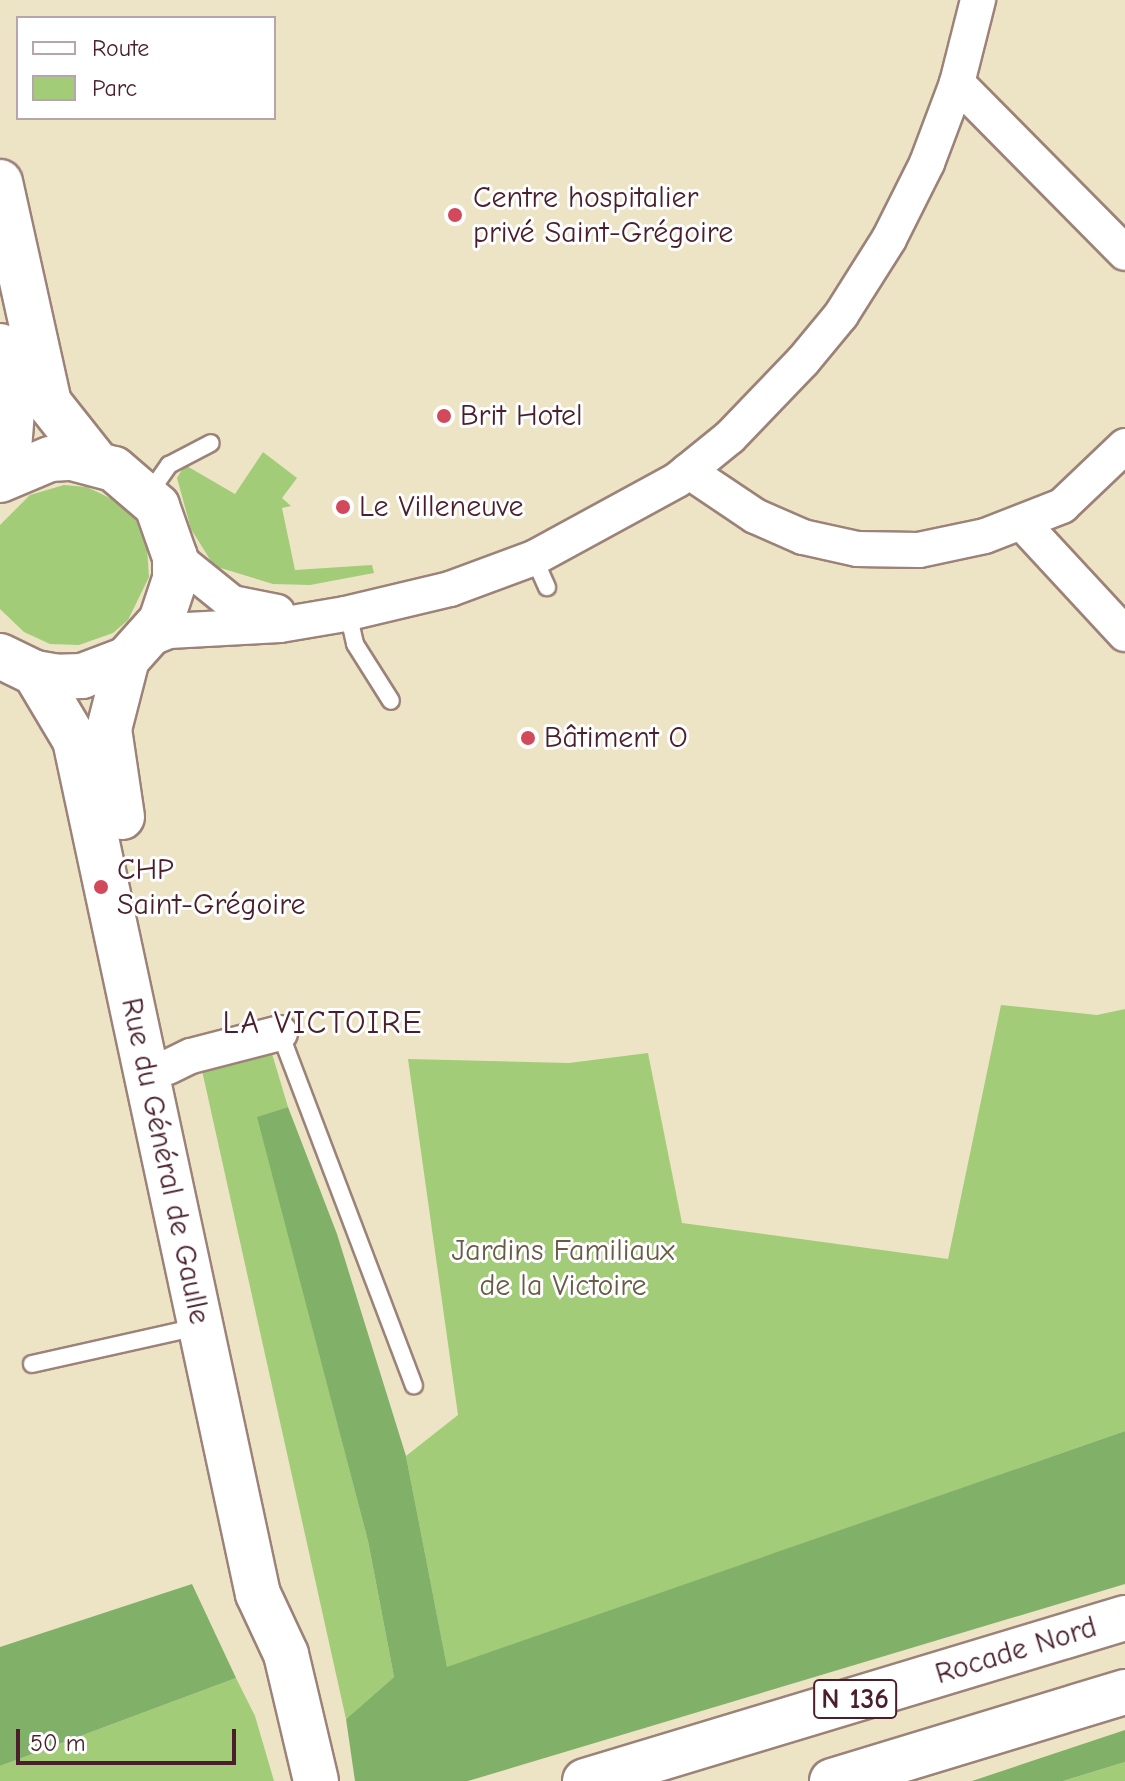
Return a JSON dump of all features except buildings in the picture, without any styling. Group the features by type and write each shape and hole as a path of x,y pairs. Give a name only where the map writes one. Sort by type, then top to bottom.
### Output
{"main road":[{"path":"0,182 49,403 95,461"},
{"path":"0,346 12,411 4,477 50,459 95,461 131,479 148,495 166,522 175,557"},
{"name":"Rue du Général de Gaulle","path":"175,557 170,601 138,649 109,729 112,765 179,1061 285,1584 286,1654"},
{"path":"17,665 82,676 138,649"},
{"name":"Rue du Général de Gaulle","path":"17,665 75,740 258,1594 286,1654 316,1781"},
{"name":"Rocade Nord","path":"585,1781 1125,1618"},
{"name":"N 136","path":"832,1781 1125,1692"}],"street":[{"path":"138,649 169,631 280,625 541,573 609,520 688,471 763,405 841,315 889,239 927,163 957,83 978,0"},
{"path":"957,83 1125,253"},
{"path":"688,471 755,516 803,537 857,549 946,547 1023,524 1062,506 1125,446"},
{"path":"1023,524 1125,634"},
{"path":"175,557 232,603 264,611 347,614"},
{"path":"179,1061 280,1033"}],"lane":[{"path":"148,495 169,465 211,443"},
{"path":"347,614 355,644 391,701"},
{"path":"280,1033 414,1385"},
{"path":"32,1364 201,1326"}],"green space":[{"path":"263,452 297,478 282,498 291,506 282,508 295,570 372,565 374,573 310,585 273,584 214,566 191,529 177,478 185,465 235,494"},
{"path":"64,485 87,487 118,502 136,520 147,548 149,577 128,620 113,633 79,645 50,644 24,632 0,609 0,525 30,495"},
{"name":"Jardins Familiaux de la Victoire","path":"1001,1005 1097,1015 1125,1009 1125,1431 447,1668 406,1456 458,1415 408,1059 569,1063 648,1053 682,1223 948,1259"},
{"path":"270,1047 288,1107 258,1117 368,1541 394,1677 346,1719 201,1066"},
{"path":"288,1107 337,1234 406,1456 447,1667 1125,1431 1125,1584 468,1781 355,1781 346,1719 394,1677 368,1541 257,1117"},
{"path":"192,1584 236,1678 0,1766 0,1647"},
{"path":"236,1678 255,1716 274,1781 0,1781 0,1766"},
{"path":"1125,1730 1125,1762 1063,1781 972,1781"},
{"path":"1125,1762 1125,1781 1063,1781"}],"place":[{"name":"Centre hospitalier privé Saint-Grégoire","path":"455,215"},
{"name":"Brit Hotel","path":"444,416"},
{"name":"Le Villeneuve","path":"343,507"},
{"name":"Bâtiment O","path":"528,738"},
{"name":"CHP Saint-Grégoire","path":"101,887"}],"district":[{"name":"LA VICTOIRE","path":"323,1023"}]}
